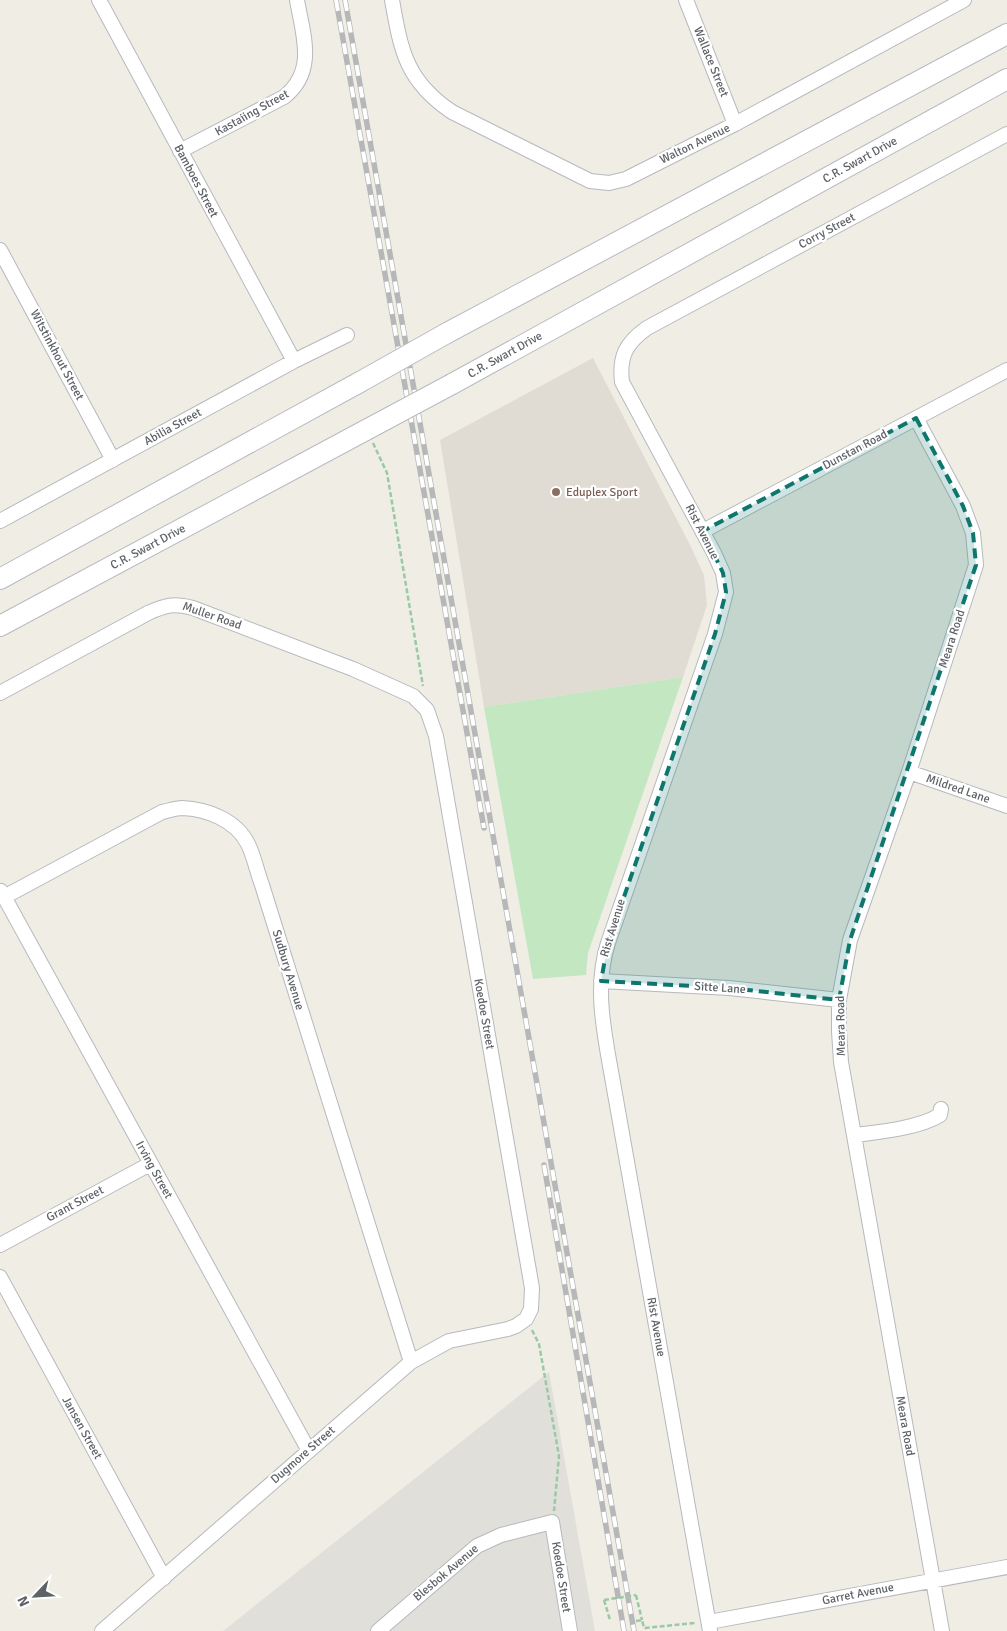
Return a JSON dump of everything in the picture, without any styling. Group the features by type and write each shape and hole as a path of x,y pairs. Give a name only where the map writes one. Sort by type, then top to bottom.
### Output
{"main road":[{"path":"0,579 447,333 1007,34"},
{"name":"C.R. Swart Drive","path":"0,626 452,384 1007,79"}],"street":[{"name":"Bamboes Street","path":"99,0 294,361"},
{"name":"Kastaiing Street","path":"180,151 284,97 297,85 306,52 297,0"},
{"name":"Walton Avenue","path":"392,0 401,48 410,68 434,100 452,112 590,181 600,183 626,179 735,124 964,0"},
{"name":"Wallace Street","path":"686,0 735,124"},
{"name":"Corry Street","path":"647,328 1007,134"},
{"name":"Witstinkhout Street","path":"0,250 113,460"},
{"name":"Rist Avenue","path":"647,328 635,338 622,356 622,382 702,531 723,574 726,592 715,634 603,958 601,981 603,1022 709,1626"},
{"name":"Abilia Street","path":"0,521 294,361 347,336"},
{"name":"Dunstan Road","path":"702,531 1007,370"},
{"name":"Meara Road","path":"916,418 963,506 973,533 976,565 909,772 850,940 839,1000 838,1031 841,1062 942,1631"},
{"name":"Muller Road","path":"0,693 148,613 163,606 177,604 193,608 362,673 413,696 426,710"},
{"name":"Koedoe Street","path":"426,710 436,736 532,1288 531,1309 526,1319"},
{"name":"Mildred Lane","path":"909,772 1007,806"},
{"name":"Sudbury Avenue","path":"2,893 162,812 180,808 202,810 217,815 233,824 248,843 411,1362"},
{"name":"Irving Street","path":"2,893 308,1451"},
{"name":"Sitte Lane","path":"601,981 729,988 839,1000"},
{"path":"855,1135 898,1129 934,1118 940,1115 941,1109"},
{"name":"Grant Street","path":"0,1245 150,1164"},
{"name":"Jansen Street","path":"0,1278 164,1578"},
{"name":"Dugmore Street","path":"102,1631 411,1362 449,1341 508,1329 526,1319"},
{"name":"Koedoe Street","path":"552,1522 570,1631"},
{"name":"Blesbok Avenue","path":"378,1631 477,1546 501,1535 552,1522"},
{"name":"Garret Avenue","path":"709,1626 932,1580 1007,1567"}],"path":[{"path":"366,430 387,473 426,710"},
{"path":"526,1319 539,1344 559,1456 552,1522"},
{"path":"610,1620 604,1600 636,1594 644,1630 709,1626"},
{"path":"636,1621 642,1620"}],"highlighted area":[{"path":"916,418 963,506 973,533 976,565 850,940 839,1000 729,988 601,981 608,943 715,634 726,592 723,573 703,531"}],"shaded area":[{"name":"Eduplex Sport","path":"593,358 704,575 707,605 683,677 484,707 440,440"},
{"path":"549,1372 595,1631 223,1631"}],"green space":[{"path":"683,677 588,953 586,975 533,979 484,707"}],"railway":[{"path":"336,0 484,828"},
{"path":"345,0 634,1631"},
{"path":"544,1165 624,1631"}],"place":[{"name":"Eduplex Sport","path":"556,492"}]}
